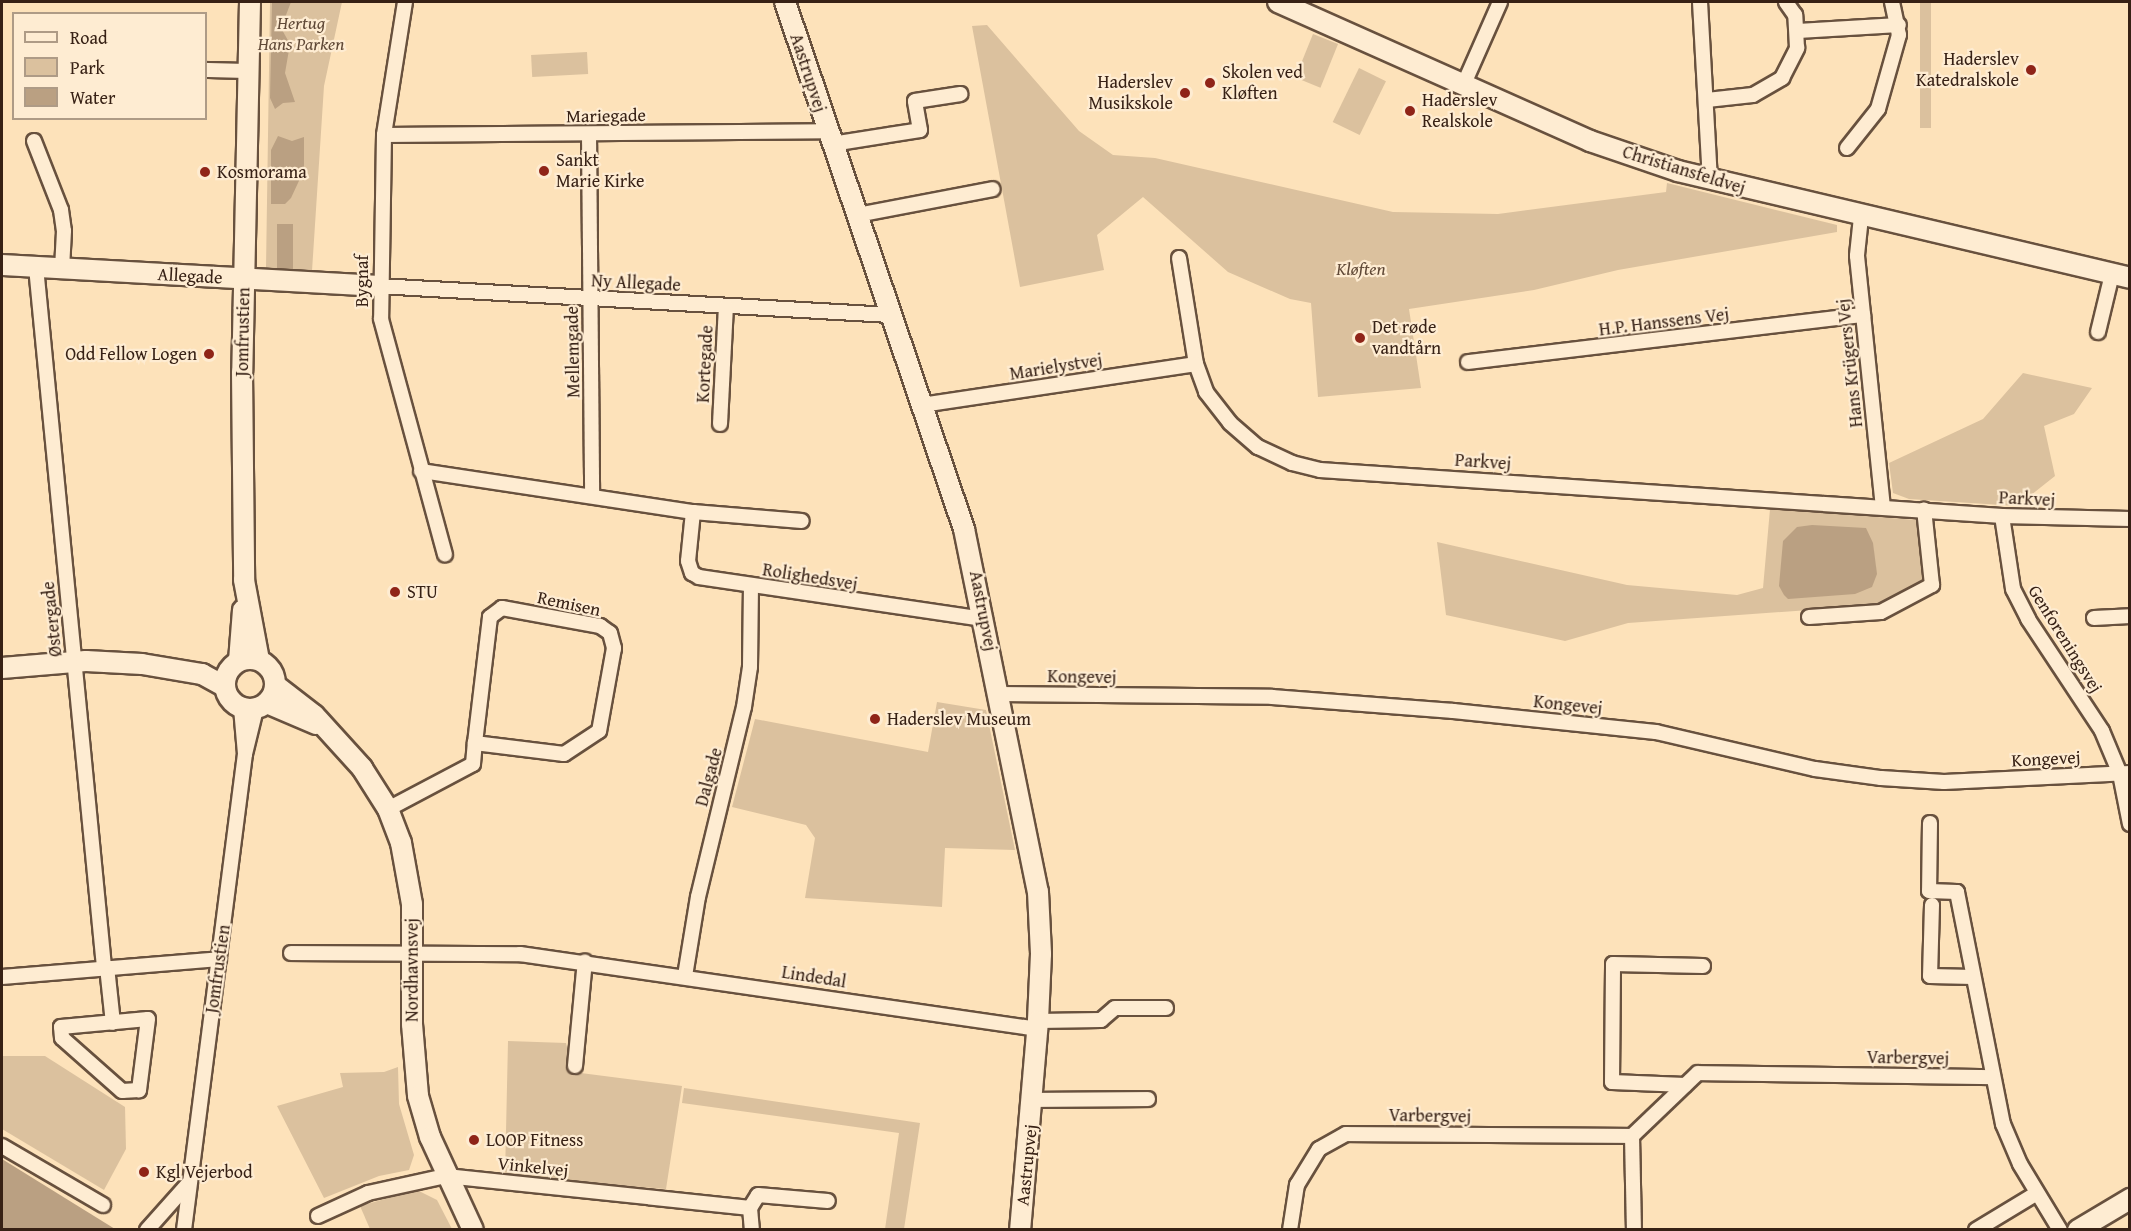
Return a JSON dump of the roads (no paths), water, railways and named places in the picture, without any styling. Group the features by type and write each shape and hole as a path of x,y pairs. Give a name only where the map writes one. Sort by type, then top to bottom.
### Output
{"street":[{"name":"Jomfrustien","path":"238,669 244,593 244,279 250,2"},
{"name":"Bygnaf","path":"405,2 384,135 378,286 385,345 445,554"},
{"name":"Aastrupvej","path":"785,2 964,529 985,619 1038,892 1041,954 1038,1025 1020,1230"},
{"name":"Christiansfeldvej","path":"1278,2 1590,141 1710,181 2121,276 2098,332"},
{"path":"1463,86 1500,2"},
{"path":"1700,2 1710,181"},
{"path":"1707,100 1753,95 1769,89 1790,67 1798,31 1786,2"},
{"path":"1847,148 1878,109 1899,25 1892,2"},
{"path":"1798,31 1899,25"},
{"path":"207,70 249,71"},
{"path":"830,138 920,130 915,102 960,94"},
{"name":"Mariegade","path":"384,135 830,138"},
{"name":"Mellemgade","path":"589,135 592,496"},
{"path":"34,141 61,210 64,231 62,269"},
{"path":"857,215 993,189"},
{"name":"Hans Krügers Vej","path":"1861,217 1857,256 1883,506"},
{"name":"Parkvej","path":"1179,258 1196,364 1206,392 1244,435 1258,447 1320,470 1883,506 2002,516 2130,519"},
{"name":"Allegade","path":"2,265 378,286"},
{"name":"Østergade","path":"36,267 80,661 105,967 113,1023"},
{"name":"Ny Allegade","path":"378,286 891,315"},
{"name":"Kortegade","path":"720,424 726,306"},
{"name":"H.P. Hanssens Vej","path":"1468,362 1863,315"},
{"name":"Marielystvej","path":"922,405 1196,364"},
{"path":"421,471 693,512 802,521"},
{"path":"1809,617 1881,612 1932,585 1924,509"},
{"name":"Rolighedsvej","path":"693,512 688,561 692,573 751,586 985,619"},
{"name":"Genforeningsvej","path":"2002,516 2013,589 2028,620 2102,731 2125,774 2130,824"},
{"name":"Dalgade","path":"685,976 698,897 744,707 750,667 751,586"},
{"name":"Remisen","path":"388,808 473,764 475,743 490,617 502,608 600,626 610,633 614,648 599,731 564,754 475,743"},
{"path":"2094,618 2130,616"},
{"path":"2,668 80,661 128,652 238,669 229,699 254,706 275,685"},
{"name":"Nordhavnsvej","path":"238,669 271,669 275,685 322,726 362,768 388,808 408,874 413,953 413,1058 418,1096 430,1137 446,1176 473,1230"},
{"name":"Kongevej","path":"999,694 1272,697 1464,712 1656,732 1815,769 1892,779 1944,782 2125,774"},
{"name":"Jomfrustien","path":"184,1230 188,1184 245,754 254,706"},
{"name":"Nordhavnsvej","path":"254,706 322,726"},
{"path":"1930,823 1929,891 1957,892 1991,1077 2003,1124 2037,1193 2060,1230"},
{"path":"1932,905 1930,976 1973,977"},
{"name":"Lindedal","path":"291,953 489,953 585,961 1038,1025"},
{"path":"2,977 219,959"},
{"path":"575,1066 585,961"},
{"name":"Varbergvej","path":"1684,1085 1612,1082 1612,964 1703,966"},
{"path":"1038,1025 1101,1020 1115,1008 1166,1008"},
{"path":"148,1019 139,1090 122,1091 62,1038 61,1027 113,1023 148,1019"},
{"name":"Varbergvej","path":"1290,1230 1297,1185 1319,1149 1346,1134 1632,1136 1698,1073 1991,1077"},
{"name":"Aastrupvej","path":"1033,1100 1148,1100"},
{"path":"1632,1136 1634,1230"},
{"path":"2,1146 103,1205"},
{"name":"Vinkelvej","path":"318,1216 368,1193 446,1176 750,1208"},
{"path":"147,1230 188,1184"},
{"path":"1976,1230 2037,1193"},
{"path":"752,1230 750,1208 758,1195 828,1201"},
{"path":"2078,1230 2130,1199"}],"water":[{"path":"272,2 291,2 281,28 290,44 285,73 295,102 283,103 275,109 270,98"},
{"path":"278,136 292,141 304,137 304,170 291,198 285,204 271,204 271,150"},
{"path":"277,224 293,224 293,269 277,269"},
{"path":"1812,525 1866,528 1873,543 1877,574 1872,587 1855,594 1788,599 1784,595 1779,586 1783,541 1797,527"},
{"path":"2,1159 115,1229 2,1229"}],"place":[{"name":"Haderslev Katedralskole","path":"2031,70"},
{"name":"Skolen ved Kløften","path":"1210,83"},
{"name":"Haderslev Musikskole","path":"1185,93"},
{"name":"Haderslev Realskole","path":"1410,111"},
{"name":"Sankt Marie Kirke","path":"544,171"},
{"name":"Kosmorama","path":"205,172"},
{"name":"Det røde vandtårn","path":"1360,338"},
{"name":"Odd Fellow Logen","path":"209,354"},
{"name":"STU","path":"395,592"},
{"name":"Haderslev Museum","path":"875,719"},
{"name":"LOOP Fitness","path":"474,1140"},
{"name":"Kgl Vejerbod","path":"144,1172"}],"park label":[{"name":"Hertug Hans Parken","path":"301,34"},
{"name":"Kløften","path":"1361,269"}]}
